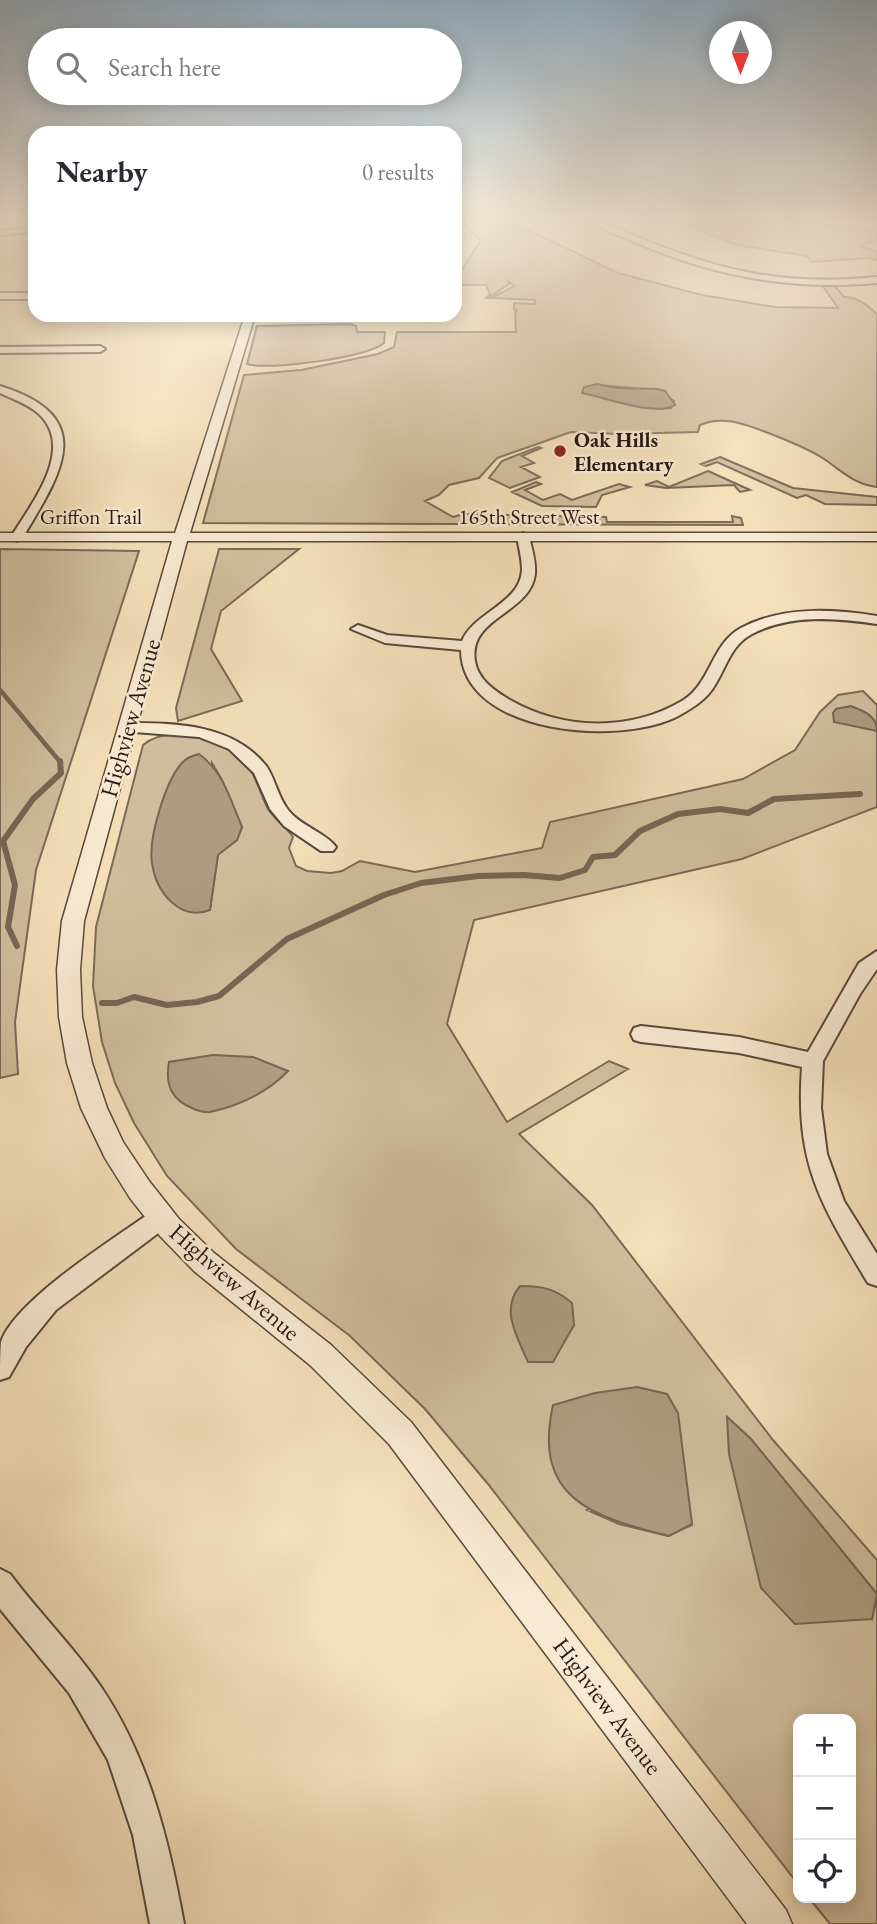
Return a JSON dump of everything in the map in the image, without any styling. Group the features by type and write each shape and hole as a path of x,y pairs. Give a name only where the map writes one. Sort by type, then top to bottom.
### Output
{"street":[{"name":"Highview Avenue","path":"248,322 181,537 73,921 67,971 67,1001 76,1054 91,1102 114,1151 161,1219 203,1262 252,1303 290,1330 355,1386 400,1433 772,1924"},
{"path":"0,350 100,349"},
{"path":"0,389 44,413 56,428 61,443 55,468 17,537"},
{"name":"Griffon Trail","path":"0,537 181,537"},
{"name":"165th Street West","path":"181,537 877,537"},
{"path":"523,537 528,568 522,591 477,628 468,646 471,671 479,684 507,705 535,717 569,725 618,727 661,718 694,701 709,684 728,644 745,631 772,621 799,616 838,615 877,620"},
{"path":"358,629 385,639 468,646"},
{"path":"127,728 185,730 229,743 254,762 263,774 275,804 288,820 327,848"},
{"path":"877,958 866,968 853,989 814,1061 810,1108 816,1154 834,1205 877,1275"},
{"path":"641,1034 739,1045 814,1061"},
{"path":"0,1368 17,1338 47,1302 161,1219"},
{"path":"5,1601 65,1661 92,1699 120,1750 147,1828 158,1869 167,1924"}],"shaded area":[{"name":"Oak Hills Elementary","path":"514,307 868,307 877,314 877,487 855,480 816,454 777,436 736,422 716,421 700,425 698,432 571,432 497,458 479,478 449,485 439,495 425,501 453,517 463,514 606,517 607,522 733,522 732,516 741,518 743,525 203,523 244,375 301,370 378,354 394,347 397,332 516,332 517,310","holes":["609,386 665,391 674,401 671,408 660,409 583,393"]},
{"path":"257,326 356,326 357,332 385,332 384,343 340,358 275,366 247,364"},
{"path":"597,384 665,391 675,405 666,408 643,408 582,393 584,387"},
{"path":"541,448 522,456 534,463 521,467 540,477 510,488 489,478 502,461"},
{"path":"720,457 793,488 877,497 877,505 825,504 806,495 797,498 717,462 706,466 701,464"},
{"path":"708,471 750,490 740,492 734,485 666,488 645,485 657,481 669,487"},
{"path":"536,482 541,484 525,490 543,500 560,494 572,500 619,484 630,487 602,495 596,507 542,506 512,492"},
{"path":"0,549 139,551 36,870 15,1022 18,1074 0,1078"},
{"path":"219,549 299,549 221,611 211,649 242,701 178,721 176,708"},
{"path":"863,691 877,705 877,724 869,715 877,731 877,807 742,859 474,920 447,1024 507,1122 609,1061 628,1069 519,1134 592,1205 773,1440 877,1560 877,1594 751,1439 728,1418 872,1619 877,1596 877,1924 830,1924 813,1903 856,1903 856,1714 793,1714 793,1878 488,1484 425,1409 350,1336 236,1249 167,1176 134,1123 115,1083 102,1042 93,986 96,927 143,745 154,739 166,735 194,736 221,746 243,761 255,778 268,809 293,837 289,848 296,866 307,871 331,873 342,871 360,861 415,872 542,848 550,822 743,779 795,750 820,712 838,695","holes":["212,763 242,827 237,840 218,854 210,910","520,1286 574,1325 564,1340","684,1469 692,1525 668,1536 619,1524 587,1510"]},
{"path":"851,706 872,718 877,731 834,722 833,713 836,709"},
{"path":"199,754 220,778 242,827 237,840 218,855 210,910 199,913 180,908 164,894 154,874 151,853 155,826 169,784 183,762"},
{"path":"213,1055 253,1057 288,1071 271,1085 242,1102 202,1112 180,1101 171,1091 169,1062"},
{"path":"520,1286 548,1289 572,1303 574,1325 553,1362 528,1362 519,1343 512,1323 511,1304"},
{"path":"637,1387 667,1394 678,1413 692,1524 669,1536 616,1521 593,1511 575,1499 560,1483 552,1462 549,1437 553,1405 595,1393"},
{"path":"727,1417 751,1439 877,1594 872,1619 795,1624 761,1588 729,1454"}],"waterway":[{"path":"0,690 60,762"},
{"path":"17,946 8,927 15,885 3,841 33,799 61,773 60,762"},
{"path":"102,1003 117,1003 134,997 167,1005 197,1002 219,996 287,939 384,895 421,883 478,876 524,875 560,878 585,870 593,857 615,855 640,831 678,814 720,809 748,813 774,799 860,794"}],"place":[{"name":"Oak Hills Elementary","path":"560,451"}]}
